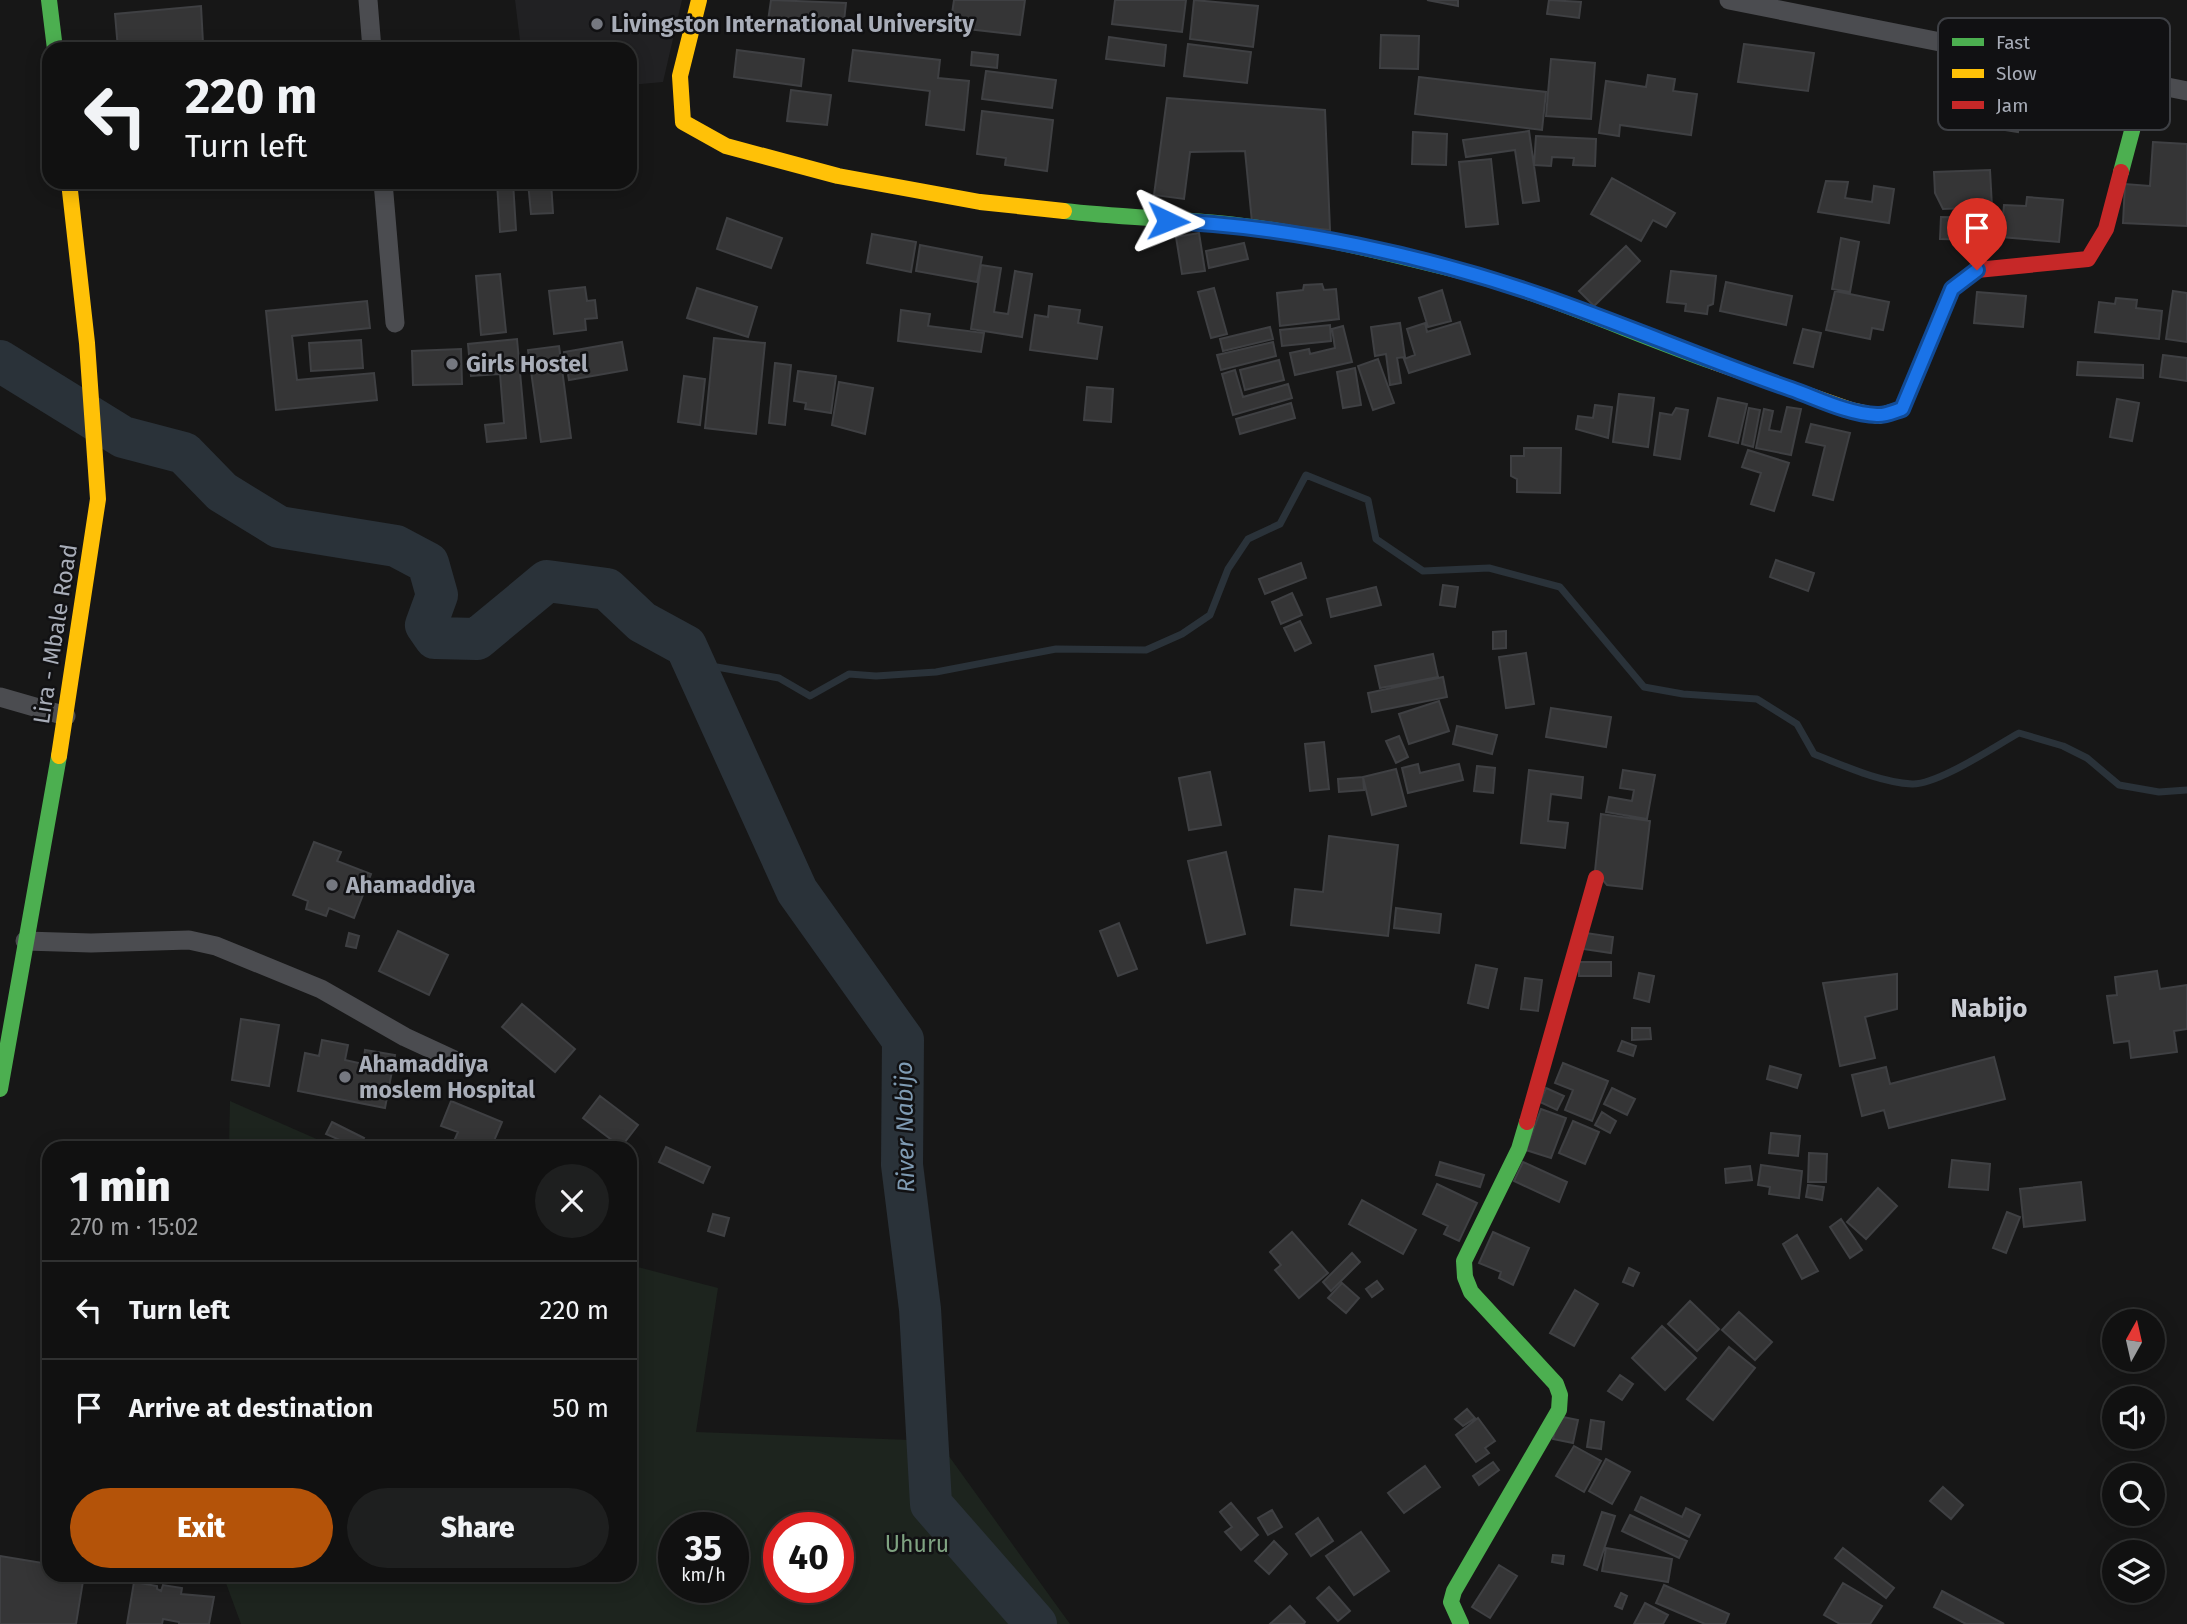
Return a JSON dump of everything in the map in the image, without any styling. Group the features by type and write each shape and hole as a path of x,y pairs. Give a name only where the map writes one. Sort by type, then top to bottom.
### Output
{"street":[{"path":"49,0 54,42"},
{"path":"368,0 371,42"},
{"path":"699,0 681,57 678,98 683,122 726,146 838,176 980,202 1144,220 1217,223 1287,233 1442,266 1542,296 1699,357 1851,410 1878,416 1902,409 1952,289 1977,270 2088,259 2106,229 2132,130"},
{"path":"1729,0 1938,41"},
{"name":"Lira - Mbale Road","path":"0,1089 6,1024 25,941 66,716 98,499 87,343 70,189"},
{"path":"384,189 395,323"},
{"path":"0,697 66,716"},
{"path":"1461,1624 1451,1602 1454,1591 1559,1410 1560,1395 1556,1384 1471,1292 1465,1277 1464,1261 1519,1149 1553,1039 1596,878"},
{"path":"25,941 91,943 188,940 216,946 321,989 404,1037 459,1062"}],"shaded area":[{"name":"Livingston International University","path":"515,0 682,0 663,82 637,84 637,42 520,42"}],"green space":[{"path":"230,1101 321,1141 229,1141"},
{"name":"Uhuru","path":"637,1267 718,1288 696,1432 938,1441 1070,1624 241,1624 226,1582 637,1582"}],"building":[{"path":"771,0 846,3 843,30 768,21"},
{"path":"954,0 1025,0 1020,35 950,27"},
{"path":"1115,0 1186,0 1182,32 1112,24"},
{"path":"1194,0 1258,6 1253,47 1190,39"},
{"path":"1427,0 1458,0 1458,6"},
{"path":"1549,0 1581,2 1579,18 1547,14"},
{"path":"201,6 203,42 117,42 115,14"},
{"path":"1381,35 1419,36 1418,69 1380,68"},
{"path":"1109,37 1166,45 1164,66 1106,59"},
{"path":"1188,44 1251,52 1247,83 1184,76"},
{"path":"1744,44 1814,53 1808,91 1738,82"},
{"path":"737,50 804,59 801,86 734,77"},
{"path":"853,50 940,60 938,78 969,81 964,130 926,125 930,91 849,81"},
{"path":"972,52 998,55 997,68 971,65"},
{"path":"1551,59 1595,63 1591,119 1546,116"},
{"path":"986,71 1056,80 1052,108 982,99"},
{"path":"1648,75 1675,79 1673,91 1697,94 1691,135 1620,125 1619,136 1599,133 1606,81 1646,87"},
{"path":"1419,77 1546,92 1542,130 1415,114"},
{"path":"791,90 831,95 827,125 787,121"},
{"path":"1167,98 1325,110 1330,230 1252,222 1245,151 1190,152 1184,199 1154,195"},
{"path":"982,111 1053,120 1047,171 1005,165 1006,158 977,154"},
{"path":"1529,131 1539,201 1523,203 1515,150 1466,157 1463,140"},
{"path":"1413,132 1447,134 1446,165 1412,164"},
{"path":"1536,136 1596,139 1595,166 1573,165 1574,158 1552,157 1551,166 1534,165"},
{"path":"2153,142 2187,144 2187,226 2123,223 2125,184 2150,186"},
{"path":"1491,159 1498,224 1466,227 1459,162"},
{"path":"1990,170 1992,207 1943,209 1935,193 1934,172"},
{"path":"1612,178 1675,213 1666,227 1653,220 1641,241 1591,214"},
{"path":"1826,181 1848,182 1845,198 1872,202 1874,186 1894,189 1889,223 1818,212"},
{"path":"497,189 513,189 516,230 500,232"},
{"path":"529,189 551,189 553,213 531,214"},
{"path":"2027,197 2063,200 2059,242 2001,237 2004,205 2026,206"},
{"path":"1941,217 1987,218 1987,240 1940,239"},
{"path":"727,218 782,238 771,268 717,249"},
{"path":"1199,233 1205,271 1182,274 1176,237"},
{"path":"872,234 916,242 911,272 867,263"},
{"path":"1841,238 1859,242 1850,292 1832,289"},
{"path":"1244,243 1248,259 1209,268 1206,251"},
{"path":"920,245 982,257 977,282 916,271"},
{"path":"1626,246 1640,261 1594,306 1579,291"},
{"path":"981,265 1001,268 994,312 1008,314 1015,271 1032,274 1022,337 971,329"},
{"path":"1671,271 1716,276 1713,304 1708,306 1707,314 1685,311 1686,304 1667,302"},
{"path":"500,274 506,332 481,335 476,276"},
{"path":"1726,282 1792,296 1786,325 1720,311"},
{"path":"1322,284 1324,290 1336,289 1339,319 1280,326 1277,293 1303,290 1304,285"},
{"path":"585,287 587,301 595,300 597,318 585,319 586,330 554,334 549,291"},
{"path":"697,288 757,307 748,337 687,318"},
{"path":"1214,288 1227,334 1211,338 1198,292"},
{"path":"1442,290 1451,321 1428,327 1419,298"},
{"path":"1835,291 1889,302 1883,330 1872,328 1870,339 1826,330"},
{"path":"2173,291 2187,293 2187,342 2166,339"},
{"path":"1977,292 2026,296 2023,327 1974,323"},
{"path":"2116,298 2137,300 2136,308 2162,311 2159,339 2095,332 2099,302 2115,304"},
{"path":"367,301 370,328 292,336 297,380 374,373 377,400 276,410 266,311"},
{"path":"1049,306 1080,310 1078,323 1102,327 1097,359 1030,350 1035,315 1048,317"},
{"path":"901,310 930,314 928,326 984,333 981,352 898,341"},
{"path":"1460,322 1470,354 1409,373 1404,359 1415,355 1407,329 1425,323 1427,332"},
{"path":"1400,323 1405,357 1397,358 1401,383 1390,385 1386,354 1375,356 1371,327"},
{"path":"1330,325 1331,341 1282,346 1280,330"},
{"path":"1343,326 1352,362 1295,375 1290,353 1309,349 1310,354 1335,348 1332,329"},
{"path":"1270,327 1273,339 1223,351 1220,339"},
{"path":"1803,329 1821,333 1813,367 1794,363"},
{"path":"714,338 765,343 756,434 705,428"},
{"path":"517,339 526,438 487,442 485,425 504,423 500,374 471,376 468,344"},
{"path":"361,340 363,368 311,371 309,343"},
{"path":"622,342 627,370 569,380 564,352"},
{"path":"1273,342 1276,356 1221,370 1217,355"},
{"path":"559,346 571,438 541,442 528,350"},
{"path":"461,349 462,384 413,385 412,351"},
{"path":"2163,355 2187,358 2187,381 2160,377"},
{"path":"1378,359 1394,403 1373,410 1358,366"},
{"path":"1279,360 1284,380 1245,390 1240,370"},
{"path":"2078,362 2143,365 2143,378 2077,375"},
{"path":"775,363 791,365 785,425 769,423"},
{"path":"1355,368 1361,405 1343,408 1337,372"},
{"path":"1235,370 1243,397 1288,384 1292,398 1233,415 1222,374"},
{"path":"798,371 836,376 831,413 805,409 806,403 794,401"},
{"path":"684,376 705,379 700,425 678,422"},
{"path":"839,382 873,388 865,434 832,425"},
{"path":"1087,387 1113,389 1111,422 1084,420"},
{"path":"1619,394 1654,398 1648,447 1613,442"},
{"path":"1718,398 1747,404 1738,443 1709,436"},
{"path":"2117,399 2139,403 2132,441 2110,437"},
{"path":"1291,403 1295,418 1240,434 1236,419"},
{"path":"1595,405 1612,407 1608,438 1576,429 1578,416 1593,418"},
{"path":"1787,407 1801,409 1791,455 1756,448 1764,409 1773,411 1769,430 1781,432"},
{"path":"1676,408 1688,410 1680,459 1654,455 1660,413 1672,415"},
{"path":"1749,408 1760,410 1753,447 1742,444"},
{"path":"1811,424 1850,433 1833,500 1813,495 1825,446 1806,442"},
{"path":"1524,448 1561,448 1560,493 1517,492 1517,479 1511,476 1511,456 1524,456"},
{"path":"1748,450 1789,463 1774,511 1751,504 1761,473 1742,467"},
{"path":"1776,560 1814,573 1808,591 1770,577"},
{"path":"1301,563 1306,578 1265,594 1259,579"},
{"path":"1443,585 1458,587 1455,607 1440,605"},
{"path":"1376,587 1381,605 1331,617 1327,599"},
{"path":"1292,593 1302,615 1281,624 1272,602"},
{"path":"1300,621 1311,643 1295,651 1284,628"},
{"path":"1506,631 1506,648 1493,649 1493,632"},
{"path":"1526,653 1534,704 1506,708 1499,657"},
{"path":"1433,654 1438,677 1380,688 1375,666"},
{"path":"1443,677 1447,697 1372,712 1368,693"},
{"path":"1439,701 1449,731 1409,744 1399,714"},
{"path":"1551,708 1611,717 1606,747 1546,737"},
{"path":"1457,726 1497,735 1492,754 1453,744"},
{"path":"1399,736 1408,757 1396,763 1386,741"},
{"path":"1324,742 1329,789 1310,791 1305,744"},
{"path":"1418,764 1420,773 1459,764 1463,780 1408,793 1402,768"},
{"path":"1477,766 1495,768 1493,793 1474,791"},
{"path":"1396,769 1406,806 1372,815 1363,777"},
{"path":"1529,770 1583,777 1581,798 1551,794 1548,821 1568,823 1565,848 1521,843"},
{"path":"1623,770 1655,775 1647,819 1606,812 1609,797 1632,801 1634,790 1620,788"},
{"path":"1210,772 1221,825 1189,830 1179,778"},
{"path":"1363,777 1364,790 1339,792 1338,779"},
{"path":"1601,814 1650,821 1642,889 1607,885 1595,871"},
{"path":"1329,836 1398,845 1388,936 1291,925 1295,889 1323,892"},
{"name":"Ahamaddiya","path":"314,842 341,852 337,861 371,874 354,918 329,908 326,916 306,909 308,901 293,895"},
{"path":"1226,852 1245,934 1207,943 1188,861"},
{"path":"1396,908 1441,914 1439,933 1394,928"},
{"path":"1119,923 1137,969 1118,976 1100,931"},
{"path":"398,931 448,955 429,995 379,971"},
{"path":"349,933 359,936 356,948 346,946"},
{"path":"1586,933 1613,937 1611,953 1583,949"},
{"path":"1579,962 1611,962 1611,976 1579,976"},
{"path":"1476,965 1497,969 1488,1008 1468,1003"},
{"path":"2157,971 2160,989 2187,985 2187,1029 2174,1031 2177,1052 2131,1058 2129,1041 2114,1043 2107,996 2117,995 2115,977"},
{"path":"1639,973 1654,976 1649,1002 1634,998"},
{"path":"1897,974 1897,1009 1865,1017 1875,1058 1840,1066 1823,983"},
{"path":"1525,978 1542,980 1538,1011 1521,1009"},
{"path":"522,1004 575,1049 555,1072 502,1027"},
{"path":"241,1019 279,1025 269,1086 232,1080"},
{"path":"1632,1028 1650,1028 1651,1039 1632,1040"},
{"name":"Ahamaddiya moslem Hospital","path":"322,1040 348,1045 345,1060 363,1064 365,1050 395,1055 385,1108 298,1091 305,1053 319,1056"},
{"path":"1622,1041 1636,1046 1633,1056 1618,1051"},
{"path":"1994,1057 2005,1099 1889,1128 1884,1110 1862,1116 1852,1075 1886,1067 1890,1084"},
{"path":"1563,1063 1608,1081 1592,1121 1565,1110 1573,1090 1555,1083"},
{"path":"1770,1066 1801,1075 1797,1088 1767,1079"},
{"path":"1546,1088 1564,1096 1557,1110 1540,1102"},
{"path":"1612,1088 1635,1099 1627,1115 1604,1104"},
{"path":"600,1096 638,1125 626,1141 613,1141 583,1118"},
{"path":"451,1101 502,1122 494,1141 454,1141 458,1132 441,1126"},
{"path":"1541,1109 1566,1118 1551,1158 1526,1150"},
{"path":"1602,1112 1616,1121 1610,1133 1595,1125"},
{"path":"1573,1121 1599,1132 1585,1164 1559,1153"},
{"path":"332,1122 364,1138 362,1141 342,1141 326,1134"},
{"path":"1771,1133 1800,1136 1798,1156 1769,1153"},
{"path":"666,1147 710,1167 703,1183 659,1162"},
{"path":"1809,1153 1827,1154 1826,1182 1808,1182"},
{"path":"1952,1160 1990,1164 1988,1190 1949,1187"},
{"path":"1440,1162 1484,1175 1480,1187 1436,1175"},
{"path":"1523,1162 1567,1182 1559,1202 1514,1181"},
{"path":"1761,1165 1802,1171 1799,1198 1769,1194 1770,1187 1758,1185"},
{"path":"1750,1166 1752,1180 1726,1183 1725,1169"},
{"path":"2081,1182 2085,1220 2024,1227 2020,1189"},
{"path":"1437,1184 1477,1203 1459,1241 1444,1234 1448,1226 1423,1214"},
{"path":"1808,1185 1824,1187 1822,1200 1806,1197"},
{"path":"1878,1188 1897,1206 1866,1239 1847,1222"},
{"path":"1362,1200 1416,1230 1403,1254 1349,1224"},
{"path":"2007,1212 2020,1217 2006,1253 1993,1248"},
{"path":"713,1214 729,1218 724,1236 708,1231"},
{"path":"1841,1219 1862,1250 1850,1258 1830,1227"},
{"path":"1292,1232 1328,1273 1299,1298 1275,1270 1281,1265 1270,1252"},
{"path":"1493,1232 1529,1248 1513,1285 1499,1278 1501,1272 1479,1263"},
{"path":"1797,1235 1818,1271 1802,1279 1783,1244"},
{"path":"1352,1253 1360,1262 1331,1291 1323,1282"},
{"path":"1629,1268 1639,1273 1633,1286 1623,1282"},
{"path":"1377,1281 1383,1289 1372,1297 1366,1289"},
{"path":"1342,1283 1359,1298 1346,1313 1328,1298"},
{"path":"1575,1290 1598,1304 1574,1346 1550,1333"},
{"path":"1690,1301 1719,1329 1697,1351 1668,1324"},
{"path":"1739,1312 1772,1342 1755,1360 1722,1330"},
{"path":"1662,1326 1696,1358 1665,1390 1632,1358"},
{"path":"1729,1347 1755,1368 1713,1420 1687,1399"},
{"path":"1620,1375 1633,1384 1622,1400 1608,1391"},
{"path":"1467,1409 1475,1418 1463,1426 1455,1419"},
{"path":"1558,1416 1578,1420 1573,1443 1553,1439"},
{"path":"1478,1418 1495,1441 1485,1448 1489,1453 1476,1462 1456,1435"},
{"path":"1591,1420 1604,1422 1601,1449 1587,1447"},
{"path":"1574,1446 1601,1461 1584,1492 1556,1476"},
{"path":"1606,1459 1630,1472 1612,1504 1589,1491"},
{"path":"1493,1462 1499,1470 1479,1485 1473,1476"},
{"path":"1425,1466 1440,1487 1404,1513 1388,1493"},
{"path":"1943,1487 1963,1505 1951,1519 1930,1501"},
{"path":"1641,1497 1682,1517 1686,1508 1700,1515 1689,1537 1635,1510"},
{"path":"1231,1503 1258,1535 1241,1550 1225,1532 1232,1527 1220,1512"},
{"path":"1272,1510 1282,1527 1268,1535 1258,1518"},
{"path":"1602,1512 1615,1516 1597,1570 1584,1565"},
{"path":"1630,1515 1687,1541 1679,1558 1622,1531"},
{"path":"1318,1518 1333,1541 1311,1556 1296,1534"},
{"path":"1361,1532 1389,1571 1354,1595 1326,1556"},
{"path":"1274,1541 1287,1554 1269,1574 1255,1561"},
{"path":"1606,1548 1672,1559 1668,1582 1602,1571"},
{"path":"1843,1548 1894,1588 1886,1598 1835,1558"},
{"path":"1553,1555 1564,1556 1563,1564 1552,1562"},
{"path":"0,1556 42,1563 42,1582 83,1582 76,1624 0,1624"},
{"path":"1499,1565 1517,1576 1490,1618 1472,1607"},
{"path":"134,1582 157,1586 161,1591 163,1585 182,1588 181,1594 214,1597 209,1624 179,1624 163,1619 162,1624 127,1624"},
{"path":"1843,1583 1882,1606 1870,1624 1840,1624 1824,1615"},
{"path":"1664,1585 1729,1614 1725,1624 1705,1624 1656,1603"},
{"path":"1329,1587 1350,1611 1338,1621 1317,1598"},
{"path":"1942,1591 2004,1624 1966,1624 1934,1607"},
{"path":"1621,1593 1627,1596 1622,1609 1615,1606"},
{"path":"1645,1603 1668,1615 1663,1624 1634,1624"},
{"path":"1290,1606 1304,1624 1270,1624"}],"waterway":[{"name":"River Nabijo","path":"0,361 123,437 184,453 222,492 279,527 396,546 428,563 437,595 426,625 435,638 477,639 547,581 607,589 642,622 686,646 797,891 903,1040 902,1165 920,1309 931,1504 1036,1624"},
{"path":"694,663 779,678 810,696 849,674 876,676 936,672 1056,649 1146,650 1182,634 1210,615 1228,569 1248,539 1280,524 1306,475 1368,500 1376,539 1423,571 1489,568 1560,587 1644,687 1683,694 1757,699 1797,724 1814,754 1862,773 1900,783 1923,783 1951,772 2019,733 2063,746 2087,758 2119,785 2159,792 2187,790"}],"traffic: fast":[{"path":"49,0 54,42"},
{"path":"2121,172 2132,130"},
{"path":"1064,211 1245,226 1385,253 1510,286 1714,362"},
{"path":"0,1089 59,756"},
{"path":"1461,1624 1451,1602 1454,1591 1559,1410 1560,1395 1556,1384 1471,1292 1465,1277 1464,1261 1519,1149 1527,1122"}],"traffic: slow":[{"path":"699,0 680,76 683,122 726,146 838,176 980,202 1064,211"},
{"path":"59,756 98,499 87,343 70,189"},
{"path":"1714,362 1851,410 1878,416 1902,409 1942,313"}],"traffic: jam":[{"path":"1942,313 1952,289 1977,270 2088,259 2106,229 2121,172"},
{"path":"1527,1122 1596,878"}],"place":[{"name":"Livingston International University","path":"597,24"},
{"name":"Girls Hostel","path":"452,364"},
{"name":"Ahamaddiya","path":"332,885"},
{"name":"Ahamaddiya moslem Hospital","path":"345,1077"}],"district":[{"name":"Nabijo","path":"1989,1008"}],"route":[{"path":"1168,221 1217,223 1287,233 1442,266 1542,296 1699,357 1851,410 1878,416 1902,409 1952,289 1977,270"}]}
